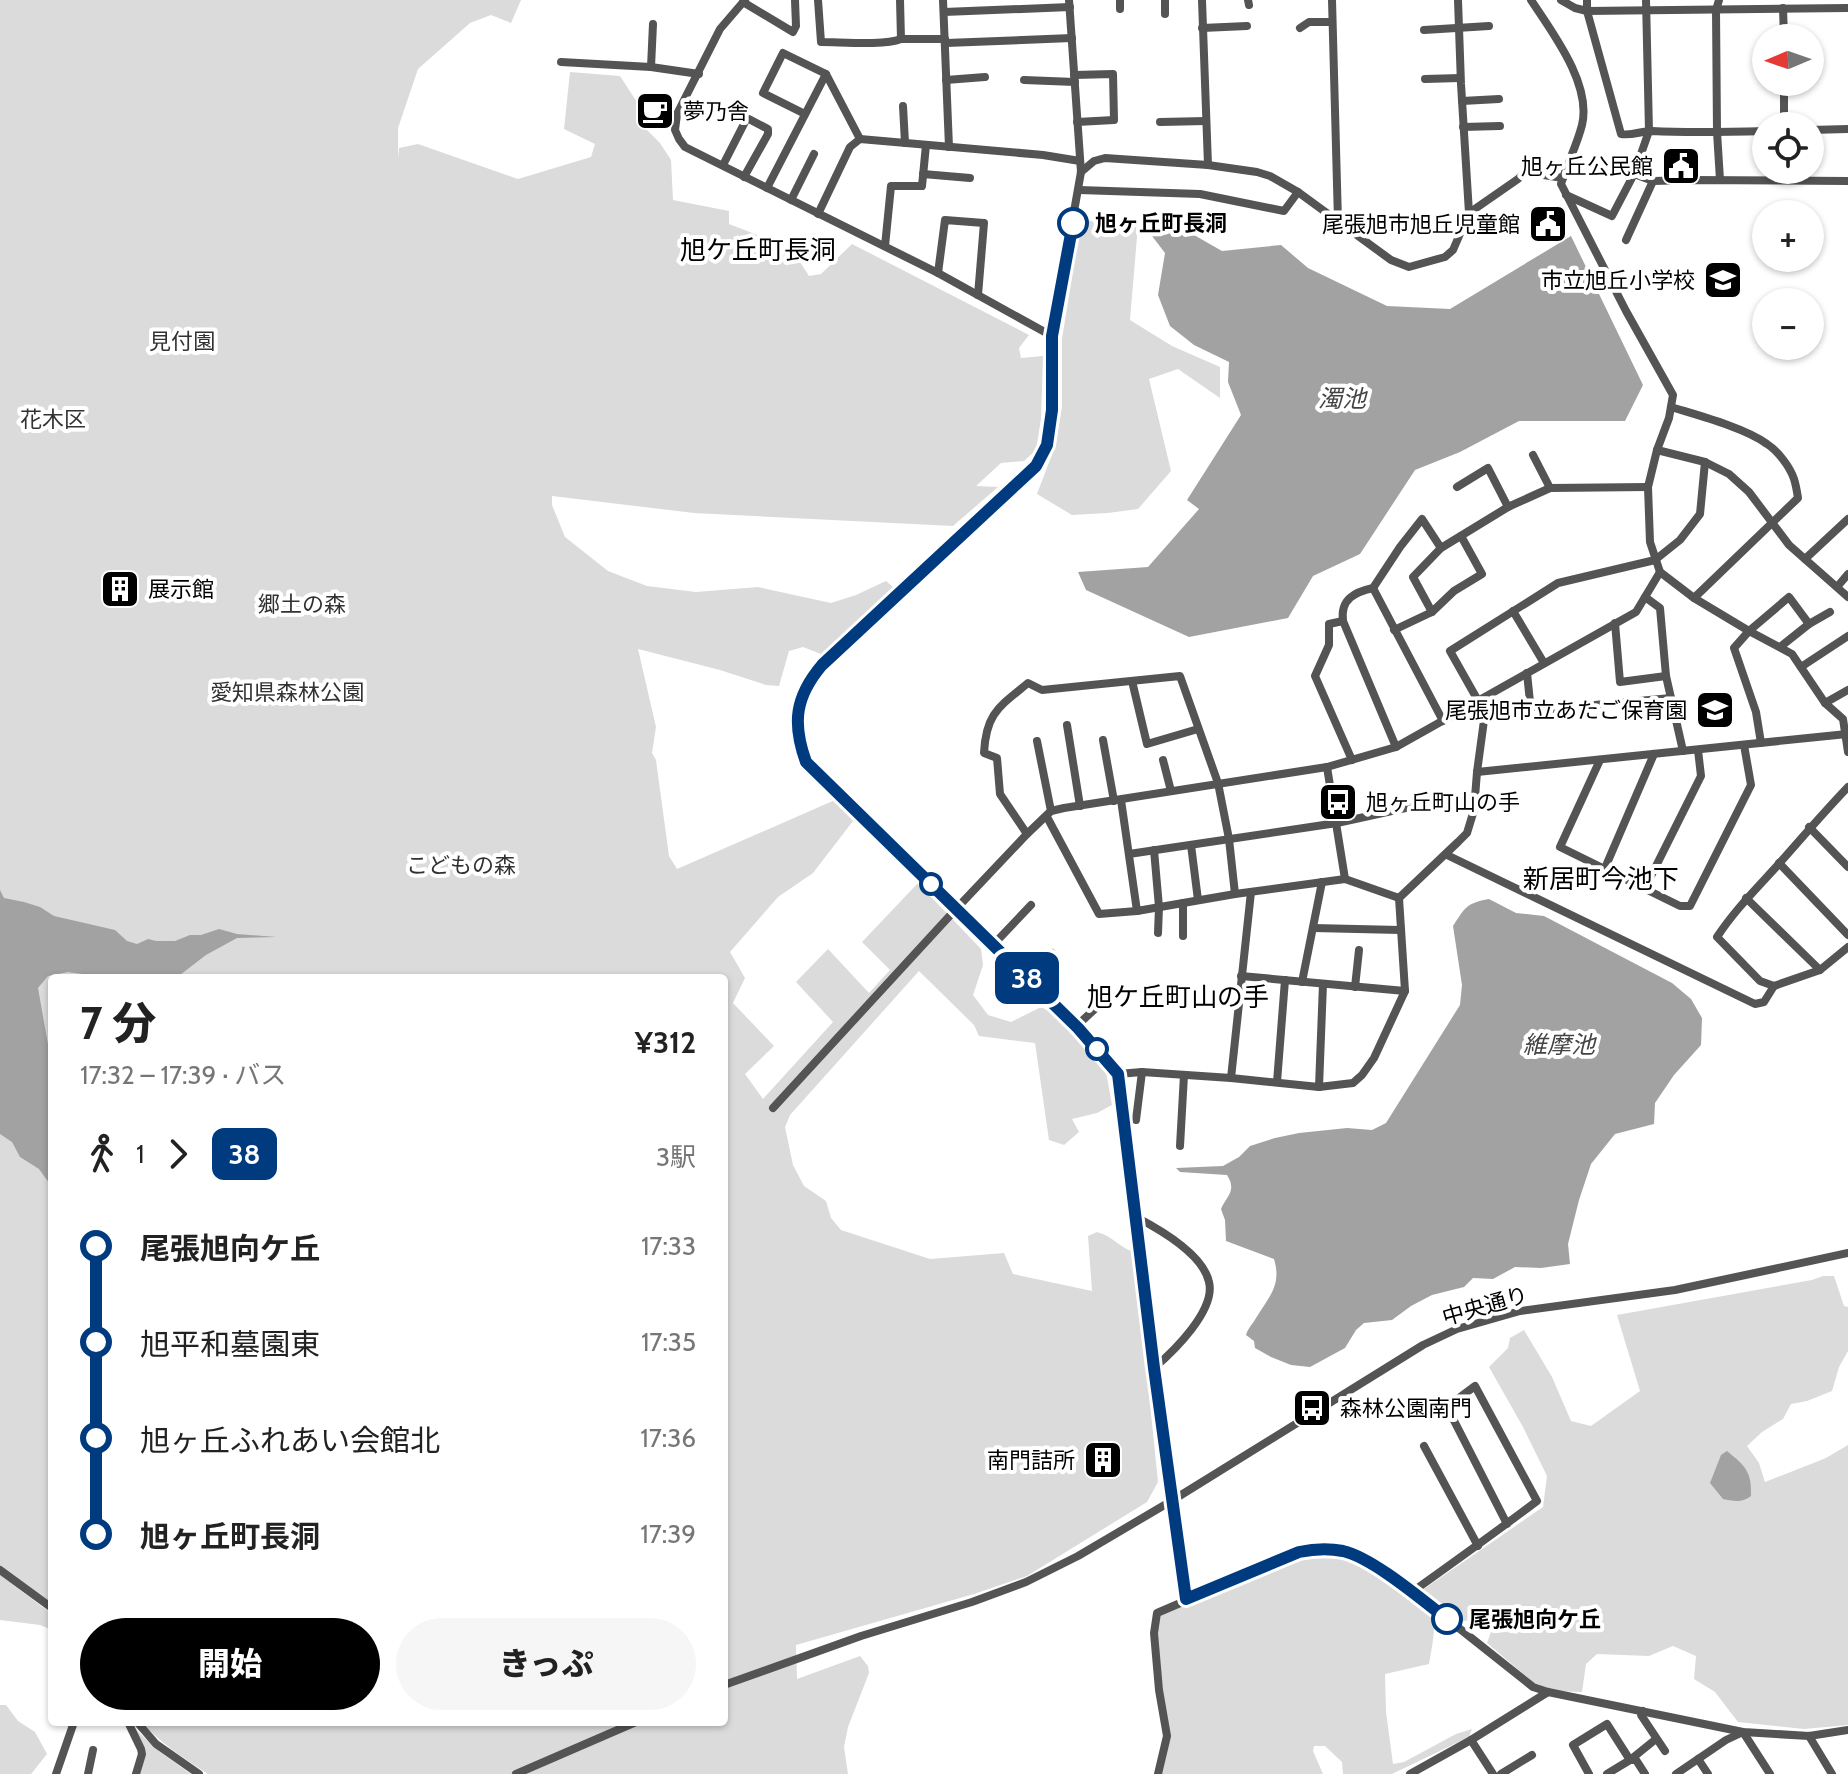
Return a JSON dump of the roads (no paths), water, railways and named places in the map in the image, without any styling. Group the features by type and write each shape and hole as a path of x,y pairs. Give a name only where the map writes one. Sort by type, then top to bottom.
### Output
{"street":[{"path":"795,0 796,26 793,32 744,1 720,29 677,114 675,130 685,147 938,273 1052,336"},
{"path":"818,0 821,42 1072,38"},
{"path":"900,0 901,39"},
{"path":"943,0 949,147"},
{"path":"1165,0 1165,14"},
{"path":"1202,0 1208,165"},
{"path":"1332,0 1338,221"},
{"path":"1081,172 1094,161 1105,158 1208,165 1257,172 1298,192 1391,260 1409,267 1437,261 1453,250 1469,213 1458,0"},
{"path":"1531,0 1555,36 1574,73 1582,99 1582,123 1561,184 1673,395 1648,487 1650,542 1660,572 1694,598 1792,654 1825,703 1843,719 1848,752"},
{"path":"1561,0 1587,11 1646,5 1716,10 1765,4 1783,8 1830,4 1848,8"},
{"path":"1587,0 1587,11 1621,134 1649,131 1752,131"},
{"path":"1719,0 1716,10 1720,180"},
{"path":"944,12 1070,3 1081,172 1052,336 1052,410 1047,445 1036,466 809,680 800,702 797,723 799,743 806,762 1078,1028 1118,1074 1186,1599"},
{"path":"1566,195 1612,216 1634,174 1649,131 1646,5"},
{"path":"1783,8 1784,24"},
{"path":"1300,28 1309,22 1332,22"},
{"path":"651,67 653,24"},
{"path":"1202,28 1247,26"},
{"path":"1424,30 1489,26"},
{"path":"805,114 763,93 783,53 826,74 860,139"},
{"path":"561,62 651,67 699,74"},
{"path":"767,188 826,74"},
{"path":"1024,80 1113,74 1114,120 1077,122"},
{"path":"946,80 985,77"},
{"path":"1425,79 1460,78"},
{"path":"1462,101 1499,99"},
{"path":"903,106 905,143"},
{"path":"723,165 747,118 768,129 744,177"},
{"path":"1160,122 1206,121"},
{"path":"1463,127 1500,126"},
{"path":"1824,130 1848,129"},
{"path":"818,214 850,147 860,139 1080,161"},
{"path":"885,246 891,186 922,186 926,145"},
{"path":"791,200 814,154"},
{"path":"1570,161 1653,181 1848,181"},
{"path":"1469,213 1530,167 1537,174 1563,178"},
{"path":"923,174 970,178"},
{"path":"1626,240 1653,181"},
{"path":"1079,190 1200,194 1284,211 1298,192"},
{"path":"938,273 945,220 984,223 978,295"},
{"path":"1671,407 1753,436 1767,444 1778,453 1795,480 1798,498 1694,598"},
{"path":"1657,450 1705,462 1729,474 1749,492 1789,545 1848,597"},
{"path":"1533,455 1550,488"},
{"path":"1118,1074 1142,1072 1319,1087 1353,1083 1362,1075 1374,1058 1405,991 1399,898 1467,833 1474,810 1485,713 1450,651 1558,583 1655,560 1680,540 1700,514 1705,462"},
{"path":"1457,487 1488,468 1508,507"},
{"path":"1432,612 1413,577 1441,548 1508,507 1550,488 1648,487"},
{"path":"1396,747 1342,614 1347,601 1357,592 1373,588 1422,519 1441,548"},
{"path":"1805,559 1848,519"},
{"path":"1394,630 1432,612 1454,591 1482,574 1461,536"},
{"path":"773,1108 956,909 1049,814 1080,806 1327,767 1396,747 1636,612 1660,572"},
{"path":"1837,587 1848,574"},
{"path":"1373,588 1443,721"},
{"path":"1645,597 1660,608 1666,676 1683,751"},
{"path":"1761,743 1756,712 1734,648 1789,597 1809,624"},
{"path":"1513,611 1544,663"},
{"path":"1780,647 1830,612"},
{"path":"1343,621 1329,624 1329,645 1315,676 1352,760"},
{"path":"1615,623 1620,682 1666,676"},
{"path":"1801,667 1848,636"},
{"path":"1527,673 1530,702 1540,710 1671,698"},
{"path":"1027,834 1000,794 997,758 984,753 985,735 993,711 1028,683 1042,690 1180,676 1218,783 1235,894"},
{"path":"1132,681 1147,744 1198,729"},
{"path":"1825,703 1848,690"},
{"path":"1067,725 1080,806"},
{"path":"1477,772 1847,734"},
{"path":"1103,740 1129,854 1137,911"},
{"path":"1037,741 1049,814 1099,914 1345,879 1399,898"},
{"path":"1600,760 1560,847 1680,906 1690,906 1751,785 1744,745"},
{"path":"1645,888 1701,776 1698,750"},
{"path":"1605,868 1654,754"},
{"path":"1163,760 1171,791"},
{"path":"1327,767 1345,879"},
{"path":"1774,986 1760,981 1717,937 1746,898 1848,787"},
{"path":"1129,854 1337,823 1410,807"},
{"path":"1809,827 1848,867"},
{"path":"1191,845 1198,900"},
{"path":"1154,850 1158,933"},
{"path":"1447,855 1755,1004 1764,1002 1774,986 1820,970 1848,947"},
{"path":"1779,863 1848,935"},
{"path":"1302,982 1322,882"},
{"path":"1231,1078 1251,892"},
{"path":"1746,898 1820,970"},
{"path":"1183,903 1183,936"},
{"path":"993,945 1031,905"},
{"path":"1313,928 1400,930"},
{"path":"1355,987 1359,950"},
{"path":"1028,979 1052,953"},
{"path":"1241,976 1405,991"},
{"path":"1277,1082 1285,980"},
{"path":"1319,1087 1323,984"},
{"path":"1078,1028 1097,1007 1099,989"},
{"path":"1136,1120 1142,1072"},
{"path":"1180,1146 1184,1075"},
{"path":"1136,1217 1159,1229 1196,1260 1210,1284 1208,1299 1196,1323 1176,1349 1154,1368"},
{"name":"中央通り","path":"728,1684 1026,1582 1078,1556 1423,1345 1457,1329 1520,1311 1675,1290 1848,1253"},
{"path":"1412,1592 1478,1546 1507,1524 1537,1501 1475,1386 1447,1407 1507,1524"},
{"path":"1424,1446 1478,1546"},
{"path":"1158,1774 1167,1736 1154,1633 1157,1613 1312,1549 1343,1551 1365,1559 1533,1687 1743,1732 1809,1736 1848,1730"},
{"path":"0,1570 48,1605"},
{"path":"1410,1774 1548,1692"},
{"path":"1643,1711 1641,1715 1665,1751"},
{"path":"1589,1774 1573,1745 1607,1724 1630,1760"},
{"path":"56,1774 73,1726"},
{"path":"130,1726 141,1749 136,1774"},
{"path":"140,1726 156,1744 199,1774"},
{"path":"516,1774 627,1726"},
{"path":"1676,1774 1743,1732"},
{"path":"1743,1732 1770,1774"},
{"path":"1809,1736 1832,1774"},
{"path":"1607,1774 1656,1739"},
{"path":"1471,1740 1493,1774"},
{"path":"88,1774 93,1750"},
{"path":"1501,1774 1532,1755"},
{"path":"1698,1759 1708,1774"},
{"path":"1630,1760 1636,1760 1645,1774"}],"water":[{"name":"濁池","path":"1187,231 1222,251 1281,245 1308,268 1387,306 1450,309 1571,236 1643,385 1625,421 1519,421 1460,452 1415,470 1360,554 1313,576 1288,618 1189,637 1086,590 1078,572 1148,567 1199,509 1187,500 1241,415 1228,382 1229,362 1194,345 1170,326 1158,295 1165,253 1152,236"},
{"path":"0,890 4,898 40,907 54,916 115,930 127,941 137,944 148,939 175,941 219,929 237,934 277,937 237,938 206,955 181,974 48,974 38,988 48,1044 48,1181 39,1169 20,1157 12,1142 0,1134"},
{"name":"維摩池","path":"1489,899 1516,913 1544,916 1672,983 1691,999 1702,1018 1701,1045 1674,1075 1655,1103 1654,1124 1615,1134 1591,1164 1568,1244 1570,1264 1541,1268 1515,1267 1493,1279 1473,1278 1464,1287 1432,1295 1392,1320 1364,1323 1345,1348 1310,1367 1291,1365 1271,1357 1255,1348 1254,1341 1246,1335 1273,1290 1276,1276 1274,1259 1226,1241 1221,1209 1231,1189 1227,1175 1180,1172 1176,1168 1223,1166 1250,1146 1275,1138 1347,1128 1372,1130 1386,1123 1460,1005 1462,985 1453,926 1467,907"},
{"path":"1727,1451 1749,1475 1751,1496 1745,1500 1723,1499 1710,1483 1721,1455"}],"place":[{"name":"夢乃舎","path":"655,111"},
{"name":"旭ヶ丘公民館","path":"1681,166"},
{"name":"旭ヶ丘町長洞","path":"1073,223"},
{"name":"尾張旭市旭丘児童館","path":"1548,224"},
{"name":"市立旭丘小学校","path":"1723,280"},
{"name":"展示館","path":"120,589"},
{"name":"尾張旭市立あたご保育園","path":"1715,710"},
{"name":"旭ヶ丘町山の手","path":"1338,802"},
{"name":"森林公園南門","path":"1312,1408"},
{"name":"南門詰所","path":"1103,1460"},
{"name":"尾張旭向ケ丘","path":"1447,1619"}],"district":[{"name":"旭ケ丘町長洞","path":"758,250"},
{"name":"新居町今池下","path":"1601,879"},
{"name":"旭ケ丘町山の手","path":"1178,997"}],"park label":[{"name":"見付園","path":"182,341"},
{"name":"花木区","path":"53,419"},
{"name":"郷土の森","path":"302,604"},
{"name":"愛知県森林公園","path":"287,692"},
{"name":"こどもの森","path":"461,865"}]}
